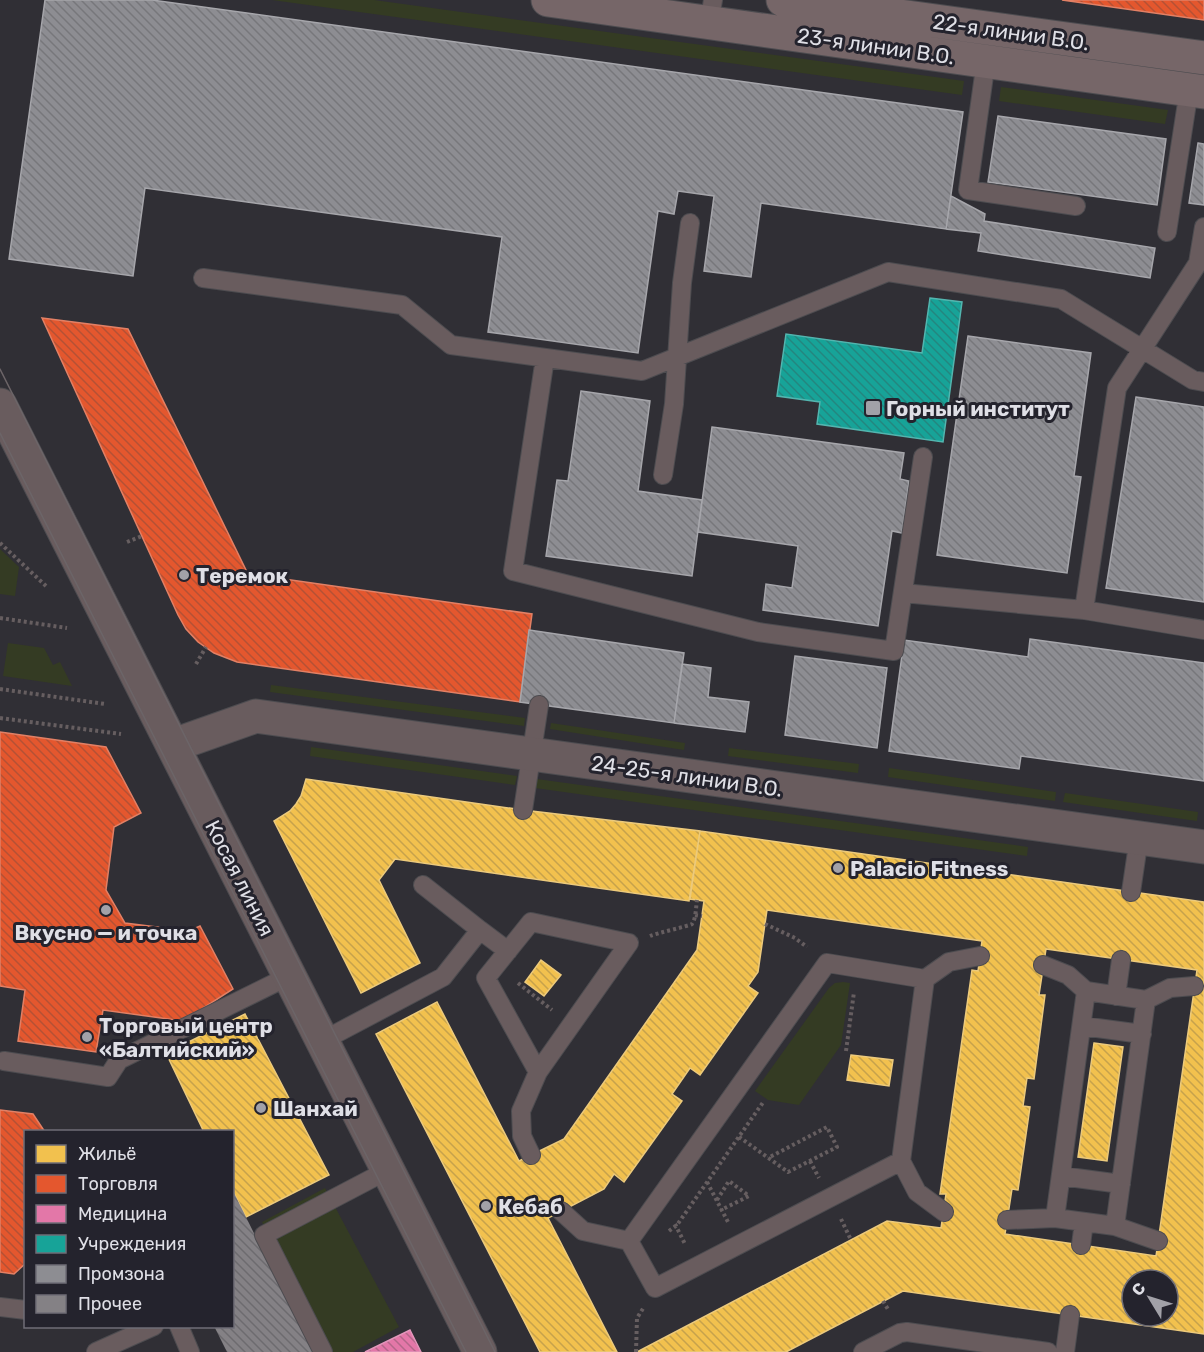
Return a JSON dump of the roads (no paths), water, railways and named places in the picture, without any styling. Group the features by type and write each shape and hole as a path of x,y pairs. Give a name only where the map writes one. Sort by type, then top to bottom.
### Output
{"street":[{"name":"23-я линии В.О.","path":"548,0 711,11 986,62 1197,91"},
{"name":"22-я линии В.О.","path":"783,0 1204,58"},
{"name":"Косая линия","path":"0,405 480,1352"},
{"name":"24-25-я линии В.О.","path":"174,745 256,716 1204,847"}],"lane":[{"path":"986,62 968,190 1076,206"},
{"path":"1167,232 1197,91"},
{"path":"663,475 674,404 682,283 690,223"},
{"path":"1084,610 1117,388 1198,263 1204,227"},
{"path":"203,278 402,305 451,345 642,371 888,272 1061,299 1193,380 1204,382"},
{"path":"545,358 513,571 758,632 894,651 923,457"},
{"path":"903,593 1084,610 1204,630"},
{"path":"523,810 539,705"},
{"path":"1131,892 1139,838"},
{"path":"423,885 480,930 502,959"},
{"path":"531,1155 522,1136 521,1111 538,1072 629,943 531,922 486,978 538,1072"},
{"path":"322,1041 442,977 480,930"},
{"path":"630,1241 827,963 925,979 949,962 980,956"},
{"path":"1116,996 1121,960"},
{"path":"1043,965 1068,975 1086,991 1116,996 1146,1000 1170,988 1194,986"},
{"path":"4,1061 108,1077 119,1060 289,976"},
{"path":"925,979 902,1161 917,1192 944,1212"},
{"path":"1055,1218 1086,991"},
{"path":"1115,1226 1146,1000"},
{"path":"1082,1026 1142,1034"},
{"path":"630,1241 655,1288 902,1161"},
{"path":"323,1352 264,1235 388,1170"},
{"path":"1061,1176 1121,1184"},
{"path":"561,1211 583,1231 630,1241"},
{"path":"1007,1220 1055,1218 1115,1226 1158,1241"},
{"path":"1081,1245 1084,1222"},
{"path":"0,1307 24,1310"},
{"path":"1065,1352 1070,1315"},
{"path":"96,1352 150,1328"},
{"path":"181,1328 190,1352"},
{"path":"863,1352 900,1333 907,1332 1048,1352"}],"tram line":[{"path":"0,369 495,1352"},
{"path":"0,433 466,1352"}],"place":[{"name":"Горный институт","path":"873,408"},
{"name":"Теремок","path":"184,575"},
{"name":"Palacio Fitness","path":"838,868"},
{"name":"Вкусно — и точка","path":"106,910"},
{"name":"Торговый центр «Балтийский»","path":"87,1037"},
{"name":"Шанхай","path":"261,1108"},
{"name":"Кебаб","path":"486,1206"}]}
